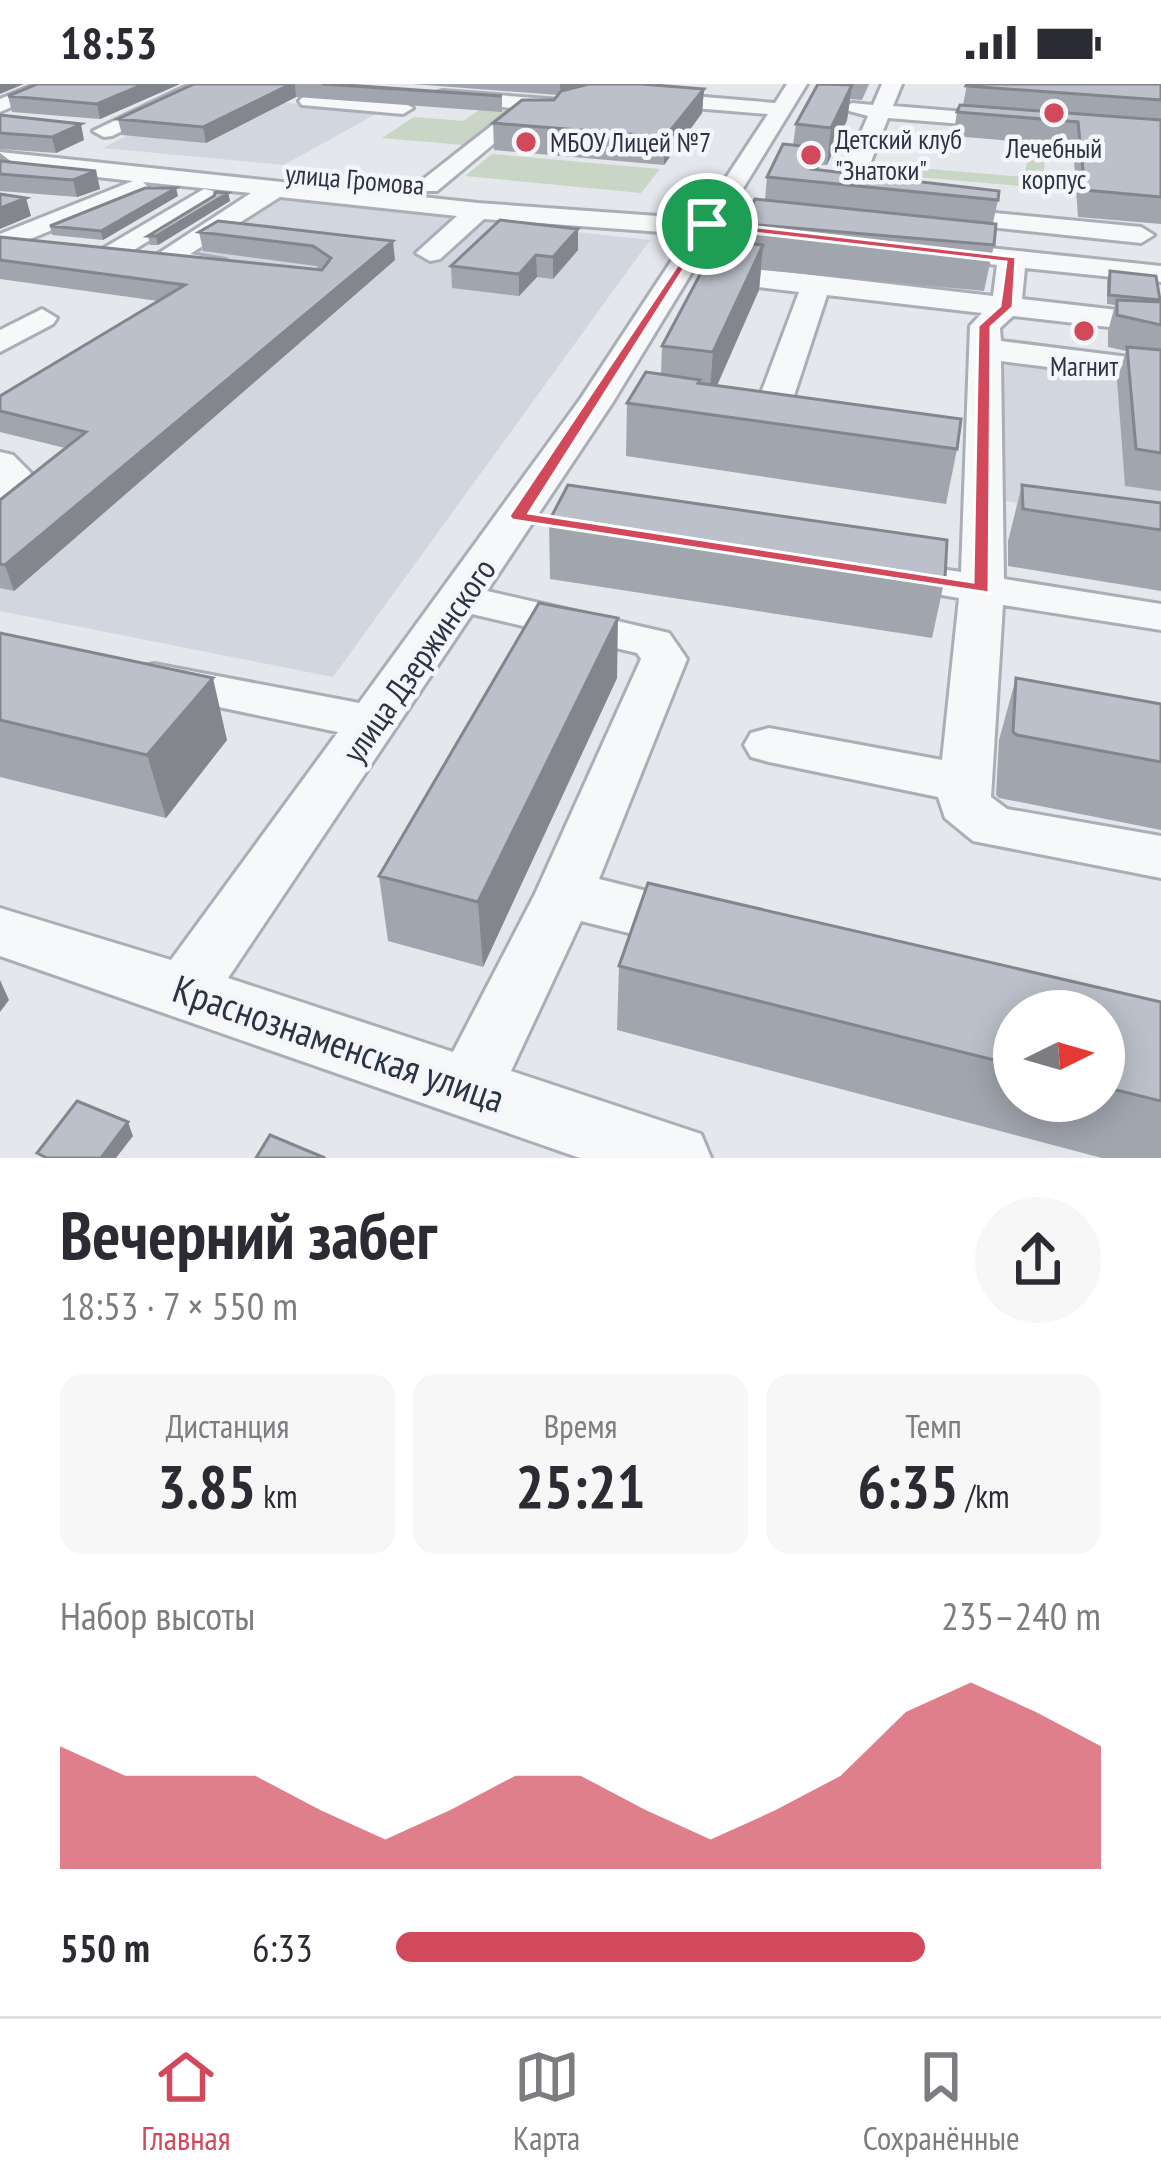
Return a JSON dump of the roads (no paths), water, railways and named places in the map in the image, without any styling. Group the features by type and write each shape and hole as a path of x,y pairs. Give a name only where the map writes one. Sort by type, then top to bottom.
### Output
{"street":[{"path":"0,106 52,84"},
{"path":"90,137 206,84"},
{"path":"312,87 309,101 407,96 562,106 599,95 468,84"},
{"path":"676,84 705,91 778,124 880,111 1037,124"},
{"path":"892,84 841,206 1151,236 1153,274 895,246"},
{"path":"619,96 705,91"},
{"path":"429,186 516,114 601,121"},
{"name":"улица Дзержинского","path":"187,988 461,598 535,519 596,402 707,224 778,124"},
{"name":"улица Громова","path":"6,155 90,137 322,176 665,208 707,224"},
{"name":"улица Громова","path":"6,155 155,185 652,226 707,224 825,238"},
{"path":"164,259 277,194 322,176"},
{"path":"4,242 155,185 204,196 277,194"},
{"path":"71,250 155,185"},
{"path":"932,190 966,201 982,220"},
{"path":"106,255 204,196"},
{"path":"21,203 86,211"},
{"path":"430,253 478,211"},
{"path":"4,242 247,270"},
{"path":"1012,259 1006,306 985,326 969,454 982,520 982,589 996,691 963,783 964,804 992,827 1161,857"},
{"path":"1087,267 1092,316"},
{"path":"743,276 1161,324"},
{"path":"767,425 816,285"},
{"path":"0,344 42,318"},
{"path":"984,349 1161,370"},
{"path":"596,402 640,408"},
{"path":"725,419 838,436"},
{"path":"0,464 15,476 0,487"},
{"path":"982,520 1026,527"},
{"path":"846,567 1161,617"},
{"path":"461,598 653,644 664,659 564,894 470,1090"},
{"path":"117,672 375,723"},
{"path":"769,745 963,783"},
{"path":"564,894 746,938"},
{"name":"Краснознаменская улица","path":"0,932 187,988 676,1158"}],"place":[{"name":"Лечебный корпус","path":"1054,113"},
{"name":"МБОУ Лицей №7","path":"526,142"},
{"name":"Детский клуб \"Знатоки\"","path":"811,155"},
{"name":"Магнит","path":"1084,331"}]}
